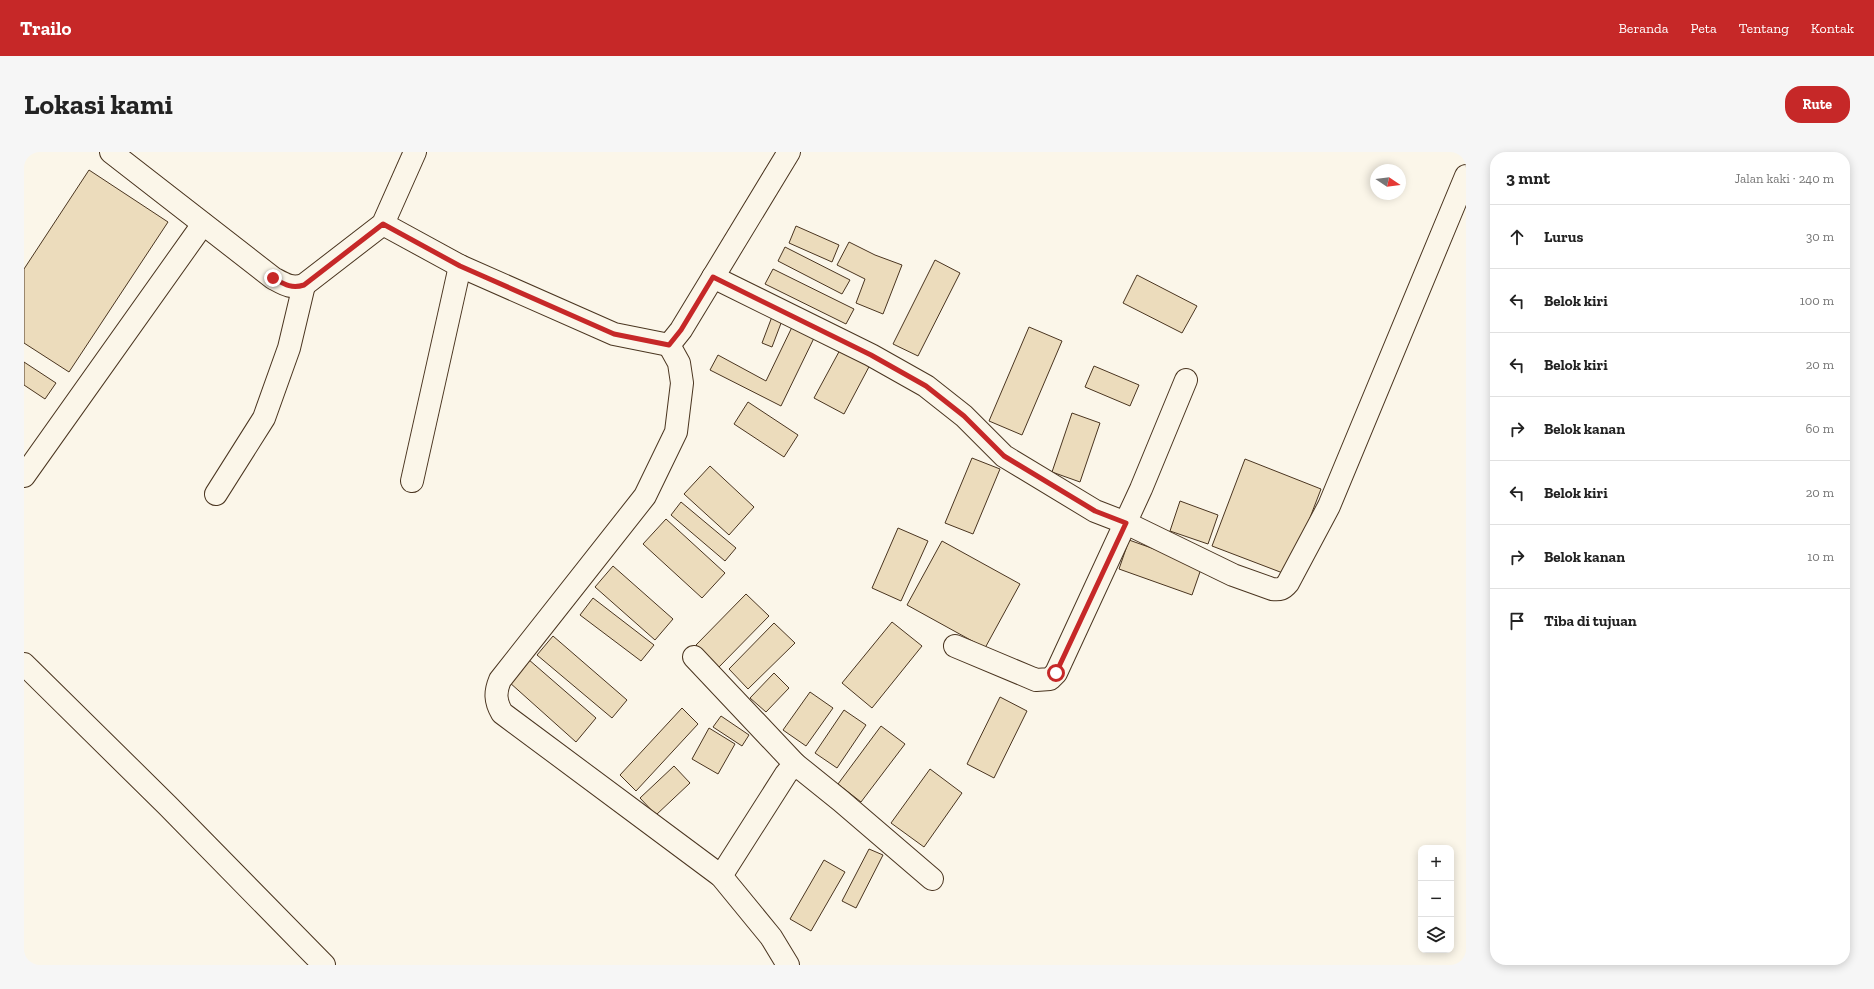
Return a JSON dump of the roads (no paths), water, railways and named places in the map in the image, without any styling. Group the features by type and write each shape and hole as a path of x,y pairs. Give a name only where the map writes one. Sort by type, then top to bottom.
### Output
{"street":[{"path":"111,152 273,278 286,286 295,288 304,285 383,224 415,152"},
{"path":"669,345 681,330 789,152"},
{"path":"713,277 871,355 926,386 964,416 1004,456 1095,511 1126,523 1233,575 1272,589 1284,589 1297,568 1329,506 1466,176"},
{"path":"24,476 203,224"},
{"path":"383,224 460,266 614,334 669,345 679,363 682,384 676,432 645,496 500,680 496,690 496,699 502,713 720,876 771,937 788,965"},
{"path":"412,482 460,266"},
{"path":"216,494 264,418 289,348 304,285"},
{"path":"955,646 1036,680 1050,679 1056,673 1126,523 1186,380"},
{"path":"694,656 795,764 841,801 932,879"},
{"path":"24,664 168,806 324,965"},
{"path":"720,876 786,774 795,764"}]}
